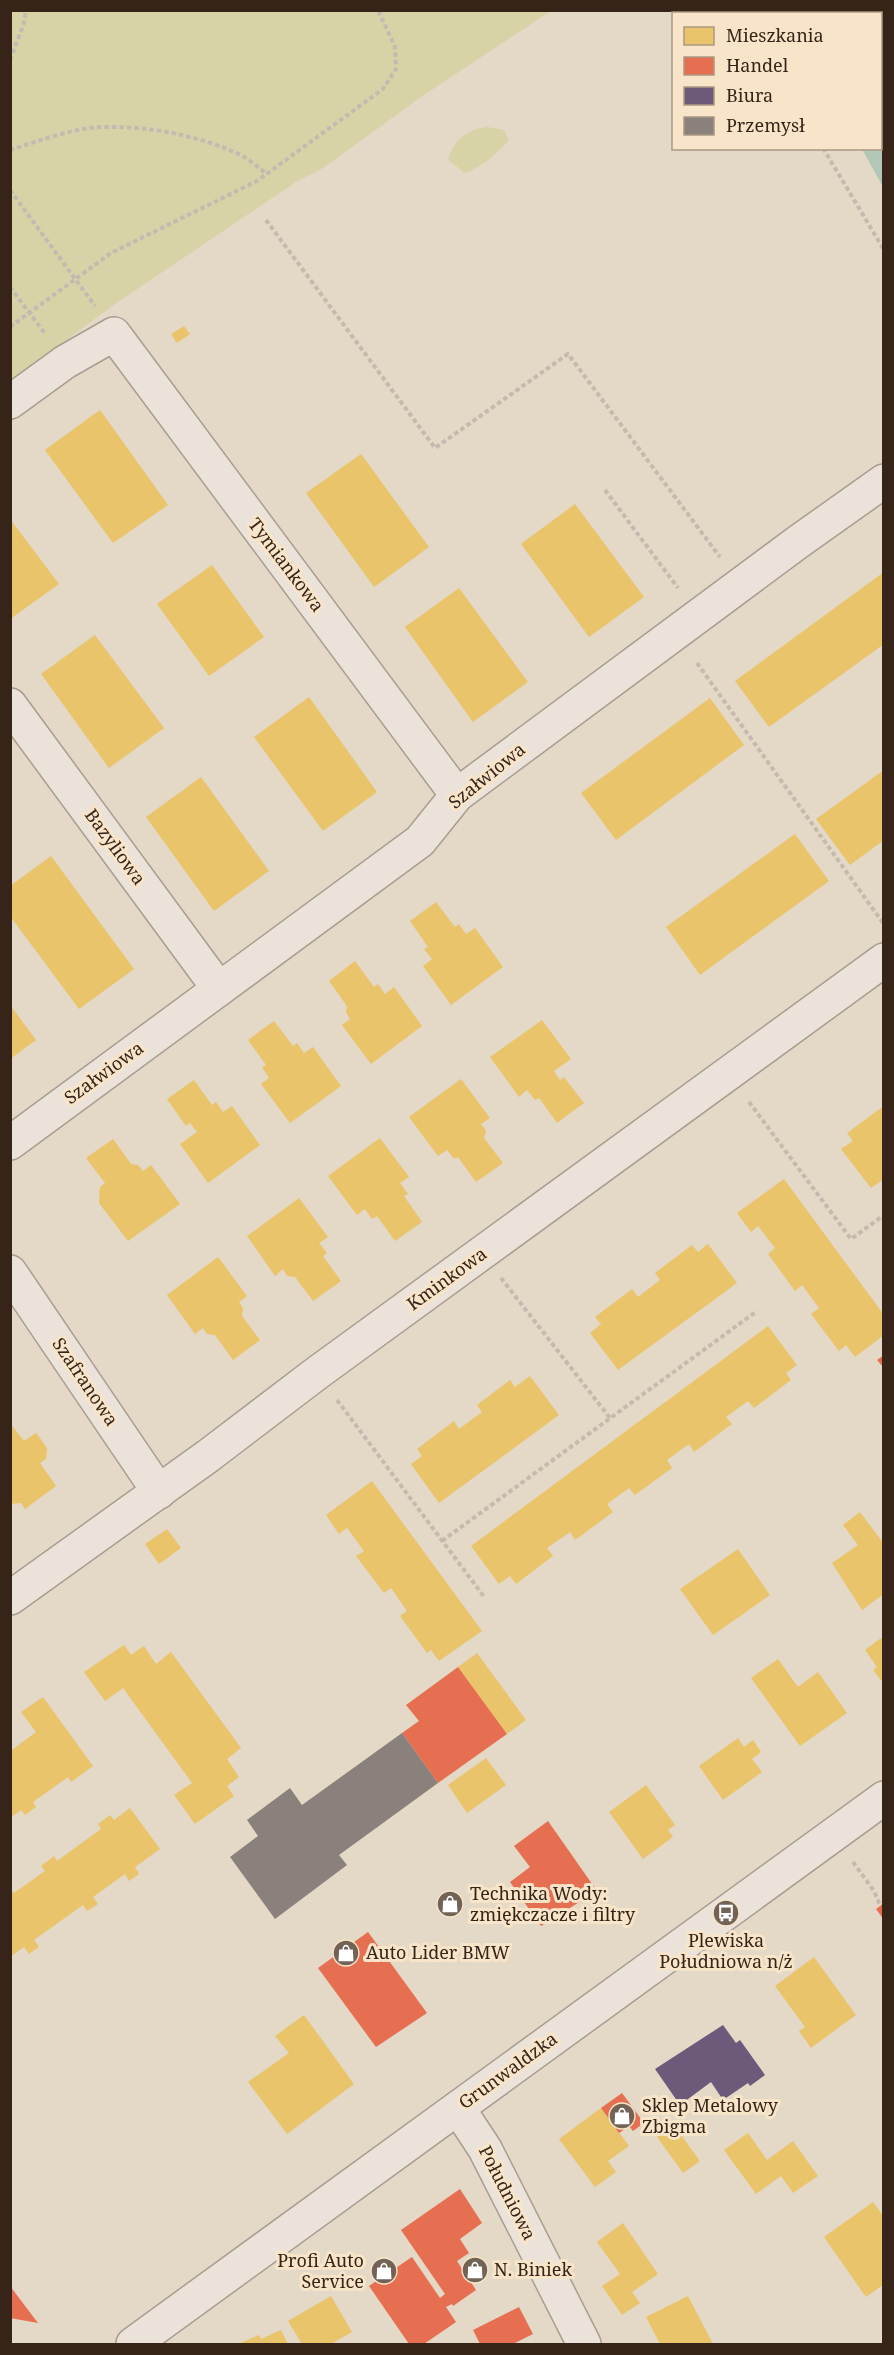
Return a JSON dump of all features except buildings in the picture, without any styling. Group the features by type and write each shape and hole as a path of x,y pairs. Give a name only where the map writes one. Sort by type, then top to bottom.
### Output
{"street":[{"path":"10,402 65,362 114,334"},
{"name":"Tymiankowa","path":"114,334 458,795"},
{"name":"Szałwiowa","path":"10,1143 420,840 458,795 740,584 884,481"},
{"name":"Bazyliowa","path":"10,705 219,989"},
{"name":"Kminkowa","path":"10,1598 159,1492 317,1373 884,960"},
{"name":"Szafranowa","path":"10,1272 159,1492"},
{"name":"Grunwaldzka","path":"133,2344 884,1798"},
{"name":"Południowa","path":"458,2108 486,2149 584,2344"}],"path":[{"path":"10,60 24,23 26,10"},
{"path":"10,327 111,254 257,182 383,89 396,69 395,47 378,10"},
{"path":"10,150 53,136 104,127 156,130 206,142 242,156 267,174"},
{"path":"824,150 884,250"},
{"path":"10,190 114,334"},
{"path":"266,220 435,448 568,354 740,584"},
{"path":"10,287 65,362"},
{"path":"605,490 699,615"},
{"path":"697,663 883,923"},
{"path":"728,1075 851,1239 884,1215"},
{"path":"482,1254 610,1418"},
{"path":"442,1540 757,1311"},
{"path":"317,1373 485,1598"},
{"path":"847,1854 874,1891 880,1905"}],"shaded area":[{"path":"11,10 551,11 424,95 323,168 296,182 115,304 11,381"},
{"path":"882,36 884,39 883,187 863,150 882,150"},
{"path":"487,127 504,130 509,140 494,155 465,173 448,160 450,153 462,137 474,130"}],"place":[{"name":"Technika Wody: zmiękczacze i filtry","path":"450,1904"},
{"name":"Plewiska Południowa n/ż","path":"726,1913"},
{"name":"Auto Lider BMW","path":"346,1953"},
{"name":"Sklep Metalowy Zbigma","path":"622,2116"},
{"name":"N. Biniek","path":"475,2270"},
{"name":"Profi Auto Service","path":"384,2271"}]}
